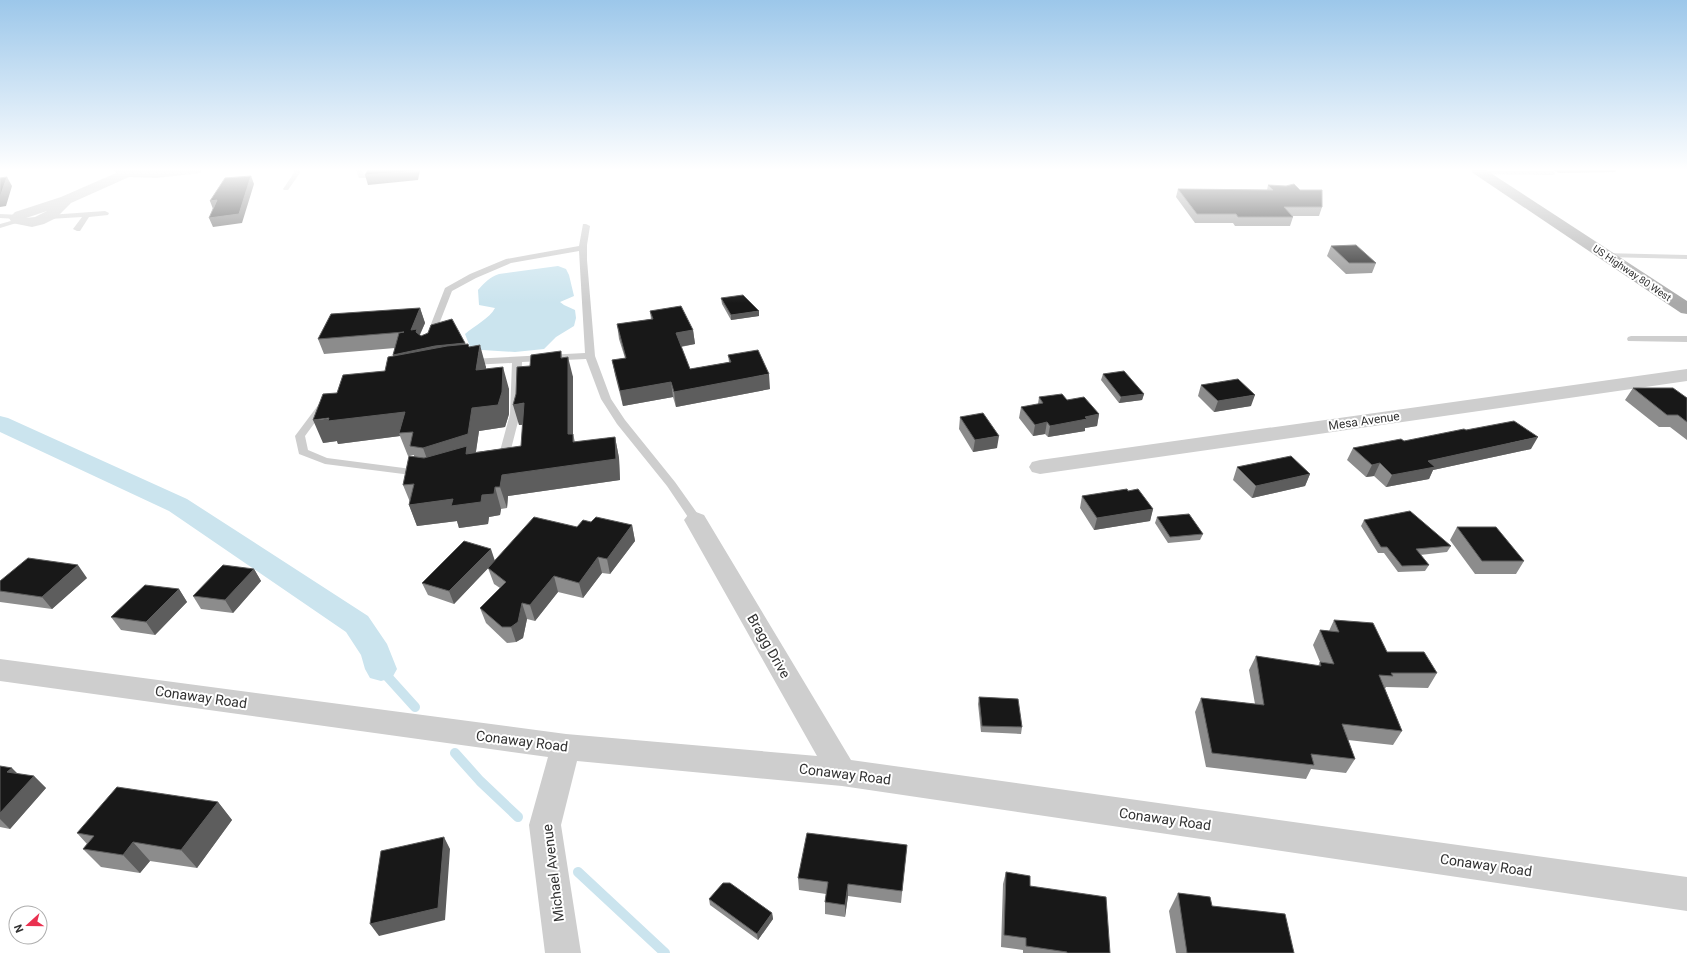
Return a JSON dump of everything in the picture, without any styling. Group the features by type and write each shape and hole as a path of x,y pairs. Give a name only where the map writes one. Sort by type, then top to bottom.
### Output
{"main road":[{"name":"US Highway 80 West","path":"1545,214 1687,310"}],"street":[{"path":"18,219 29,214"},
{"path":"18,219 35,221 53,214"},
{"name":"Mesa Avenue","path":"1040,467 1687,376"},
{"name":"Bragg Drive","path":"696,520 842,772"},
{"name":"Conaway Road","path":"0,670 566,747 842,772 1687,894"},
{"name":"Michael Avenue","path":"563,953 545,825 566,747"}],"lane":[{"path":"49,217 92,214"},
{"path":"77,229 87,215"},
{"path":"0,216 18,219"},
{"path":"0,226 18,219"},
{"path":"586,226 583,248 590,356 606,399 622,422 671,484 696,520"},
{"path":"427,347 448,290 473,276 509,261 583,248"},
{"path":"1606,255 1687,258"},
{"path":"1630,340 1687,339"},
{"path":"458,363 590,356"},
{"path":"483,460 505,453 515,414 517,360"},
{"path":"333,397 327,400 300,436 303,452 325,461 431,475"}],"water":[{"path":"558,266 566,269 569,275 574,296 560,302 575,310 576,318 574,326 556,337 544,349 515,352 482,350 470,347 465,334 486,319 495,308 479,305 478,290 485,283 499,274"}],"building":[{"path":"211,214 235,214 209,218"},
{"path":"1236,214 1291,214 1293,217 1238,217"},
{"path":"1356,245 1376,263 1349,263 1331,246"},
{"path":"743,295 759,311 731,315 721,298"},
{"path":"681,306 693,330 676,333 690,369 731,362 728,355 758,350 769,374 674,392 671,382 620,391 612,360 626,358 617,324 653,319 650,311"},
{"path":"420,308 411,330 417,329 416,332 421,336 428,333 431,325 452,319 465,343 435,346 393,355 399,333 404,332 318,339 331,314"},
{"path":"468,344 469,347 480,345 476,370 503,367 502,392 498,405 472,408 468,434 423,448 410,446 413,432 399,433 405,412 328,421 329,418 313,420 323,394 337,393 343,375 385,371 388,357 447,346"},
{"path":"561,351 561,358 568,357 568,434 573,434 573,442 615,437 616,459 502,475 500,487 495,487 494,494 482,495 481,502 451,506 453,499 409,505 414,484 403,485 409,456 424,458 467,446 466,454 521,446 524,403 513,405 516,394 517,367 530,366 531,355"},
{"path":"1124,371 1144,394 1121,397 1103,374"},
{"path":"1238,379 1255,395 1218,401 1201,385"},
{"path":"1633,388 1673,388 1687,398 1687,422 1678,415 1667,415"},
{"path":"1062,394 1067,400 1084,397 1099,414 1085,417 1087,419 1050,426 1047,422 1035,425 1021,407 1043,403 1039,397"},
{"path":"983,413 999,436 975,440 960,417"},
{"path":"1514,421 1538,437 1428,461 1435,467 1392,475 1380,463 1372,465 1353,448 1401,439 1404,441"},
{"path":"1291,456 1310,474 1256,486 1237,467"},
{"path":"1127,489 1128,491 1138,489 1153,509 1097,518 1082,496"},
{"path":"1410,511 1451,546 1416,549 1429,565 1402,566 1387,547 1381,547 1364,520"},
{"path":"1189,514 1203,534 1170,537 1157,517"},
{"path":"534,517 577,527 583,520 591,522 596,517 632,525 607,559 598,557 579,583 554,576 530,605 522,603 518,622 511,627 502,627 480,608 506,582 488,568"},
{"path":"1457,527 1496,527 1524,561 1482,561"},
{"path":"464,541 491,549 449,591 422,583"},
{"path":"28,558 78,565 42,597 0,591 0,581"},
{"path":"223,565 254,569 225,600 193,596"},
{"path":"145,585 179,589 146,622 111,617"},
{"path":"1334,620 1373,623 1387,652 1424,652 1437,673 1391,673 1393,676 1379,675 1402,731 1342,724 1355,759 1311,754 1314,765 1212,753 1201,698 1264,705 1256,656 1321,666 1320,662 1334,664 1320,630 1339,632"},
{"path":"979,697 1018,699 1022,727 982,726"},
{"path":"0,766 12,768 7,772 34,776 0,813"},
{"path":"117,787 218,802 181,850 133,842 123,855 83,849 94,836 77,833"},
{"path":"807,833 907,845 902,891 848,884 845,905 825,902 828,882 798,878"},
{"path":"444,837 438,908 370,924 381,851"},
{"path":"1006,872 1030,876 1030,886 1106,897 1110,953 1067,953 1026,946 1026,938 1004,935"},
{"path":"723,883 730,883 772,913 757,934 709,899"},
{"path":"1178,893 1210,897 1212,906 1285,914 1294,953 1187,953"}],"waterway":[{"path":"0,423 178,505 357,624 376,652 381,669"},
{"path":"381,669 388,677"},
{"path":"387,676 415,707"},
{"path":"455,753 480,781 518,817"},
{"path":"578,872 665,953"}]}
